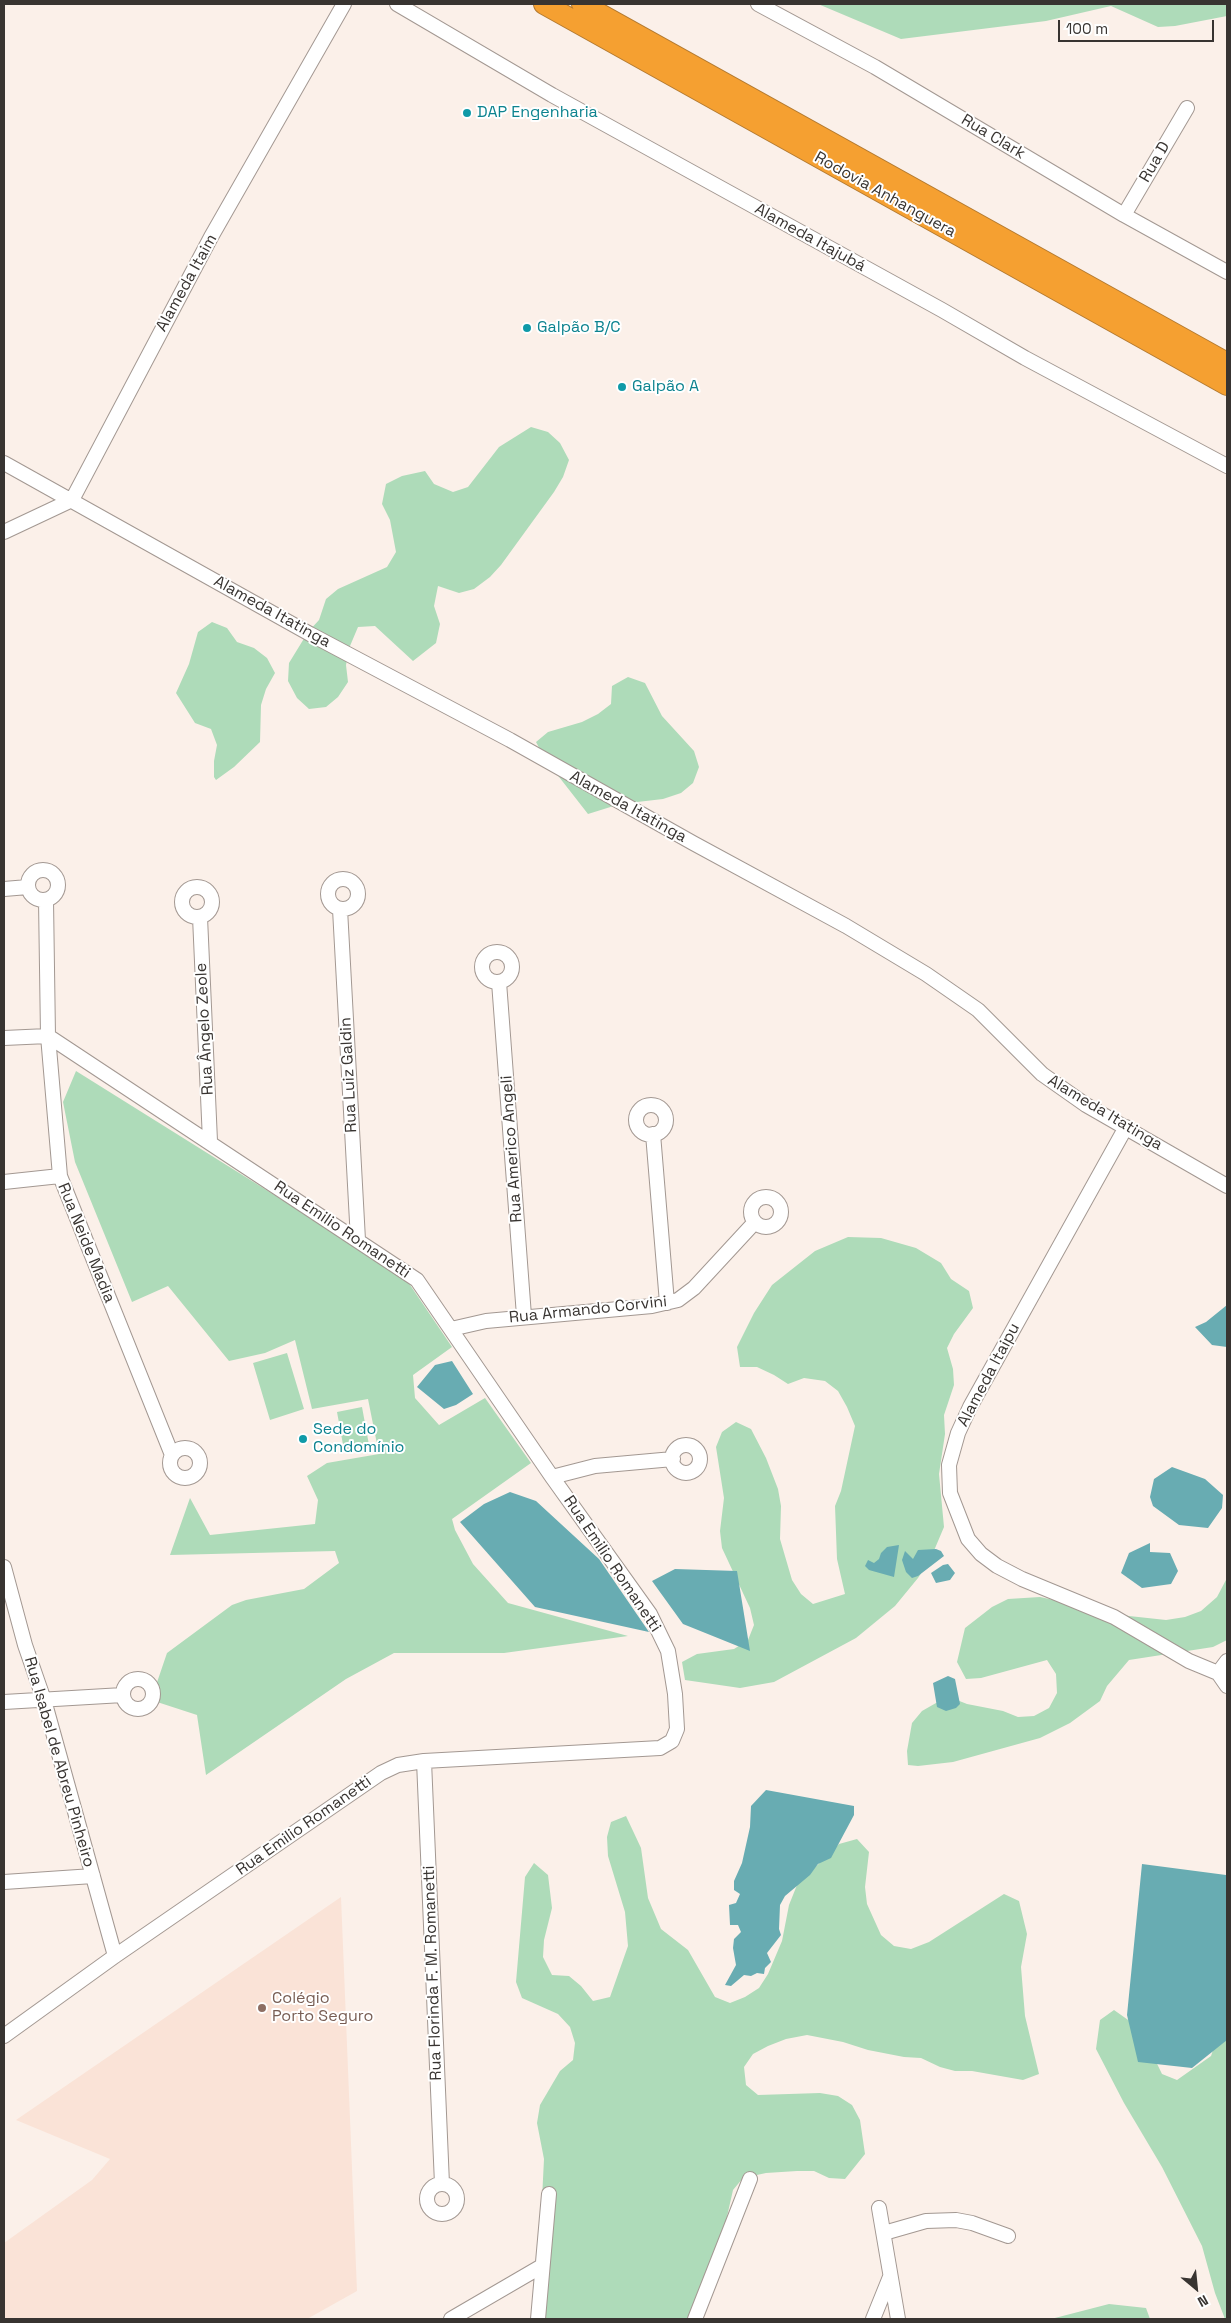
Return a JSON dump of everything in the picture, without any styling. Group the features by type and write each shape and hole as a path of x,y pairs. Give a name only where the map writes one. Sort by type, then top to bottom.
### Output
{"highway":[{"name":"Rodovia Anhanguera","path":"544,4 1227,385"},
{"name":"Rodovia Anhanguera","path":"582,4 1227,363"}],"street":[{"name":"Alameda Itaim","path":"72,500 212,237 344,4"},
{"name":"Alameda Itajubá","path":"397,4 552,95 1025,358 1227,466"},
{"name":"Rua Clark","path":"758,4 875,68 1124,215 1227,272"},
{"name":"Rua D","path":"1124,215 1187,108"},
{"name":"Alameda Itatinga","path":"4,463 310,634 510,740 692,843 846,926 926,974 978,1010 1042,1074 1086,1105 1227,1186"},
{"path":"4,532 72,500"},
{"path":"43,870 52,873 56,877 58,886 54,896 46,900 36,899 32,896 28,886 30,877 34,873 43,870"},
{"path":"4,889 28,886"},
{"name":"Rua Neide Madia","path":"46,900 48,1036 60,1176 172,1455"},
{"name":"Rua Luiz Galdin","path":"340,909 358,1240"},
{"name":"Rua Ângelo Zeole","path":"200,917 210,1141"},
{"name":"Rua Americo Angeli","path":"499,982 524,1316"},
{"path":"4,1038 48,1036"},
{"name":"Rua Emilio Romanetti","path":"4,2036 115,1956 381,1773 398,1765 424,1761 660,1748 667,1746 675,1736 677,1729 675,1694 668,1651 650,1614 552,1477 417,1280 210,1141 48,1036"},
{"name":"Alameda Itaipu","path":"1126,1127 970,1407 958,1433 949,1465 950,1493 968,1539 981,1554 997,1566 1022,1579 1114,1617 1189,1661 1218,1673"},
{"path":"653,1134 667,1303"},
{"path":"4,1182 60,1176"},
{"name":"Rua Armando Corvini","path":"450,1329 468,1324 524,1316 667,1303 678,1300 694,1288 754,1222"},
{"path":"552,1477 595,1466 673,1459"},
{"name":"Rua Isabel de Abreu Pinheiro","path":"4,1567 25,1645 44,1700 115,1956"},
{"path":"1227,1661 1218,1673 1227,1686"},
{"path":"4,1702 123,1696"},
{"name":"Rua Florinda F. M. Romanetti","path":"424,1761 442,2184"},
{"path":"4,1882 93,1876"},
{"path":"695,2319 750,2179"},
{"path":"538,2319 549,2194"},
{"path":"879,2208 898,2319"},
{"path":"884,2232 926,2221 956,2220 978,2225 1008,2236"},
{"path":"451,2319 542,2266"},
{"path":"873,2319 891,2276"}],"shaded area":[{"name":"Colégio Porto Seguro","path":"341,1897 357,2291 307,2319 4,2319 4,2243 92,2180 110,2159 16,2120"}],"green space":[{"path":"818,4 1227,4 1227,16 1175,26 1158,27 1111,6 1046,21 901,39"},
{"path":"531,427 548,432 560,443 569,460 563,477 554,492 501,565 490,577 474,589 459,593 438,586 434,606 440,624 436,643 413,661 375,626 358,627 350,646 346,665 348,682 338,697 326,707 309,709 297,698 288,681 289,663 308,632 319,620 326,599 338,589 387,567 396,552 390,520 382,504 386,484 402,476 425,471 434,484 453,492 468,487 499,447"},
{"path":"212,622 227,628 237,642 254,648 267,658 275,673 266,689 261,705 260,742 234,767 216,780 214,777 214,761 217,745 211,729 195,723 176,693 189,664 198,632"},
{"path":"628,677 645,683 662,716 694,751 699,767 693,783 681,793 663,799 620,804 588,814 545,759 536,742 548,732 582,722 598,714 611,704 612,686"},
{"path":"76,1071 404,1276 452,1347 413,1375 415,1398 439,1425 485,1398 531,1463 452,1519 455,1530 473,1564 508,1603 628,1636 504,1653 394,1653 346,1679 206,1775 197,1715 151,1700 167,1653 232,1605 246,1600 304,1589 339,1563 335,1551 170,1555 190,1498 210,1535 315,1524 318,1500 307,1476 327,1463 379,1454 368,1399 312,1409 295,1340 265,1353 229,1361 168,1286 132,1302 75,1162 63,1102"},
{"path":"848,1237 881,1238 916,1248 941,1263 951,1279 969,1291 973,1308 954,1334 947,1348 953,1369 954,1385 944,1415 945,1434 939,1474 944,1527 930,1560 918,1578 895,1606 856,1638 774,1682 740,1688 685,1680 682,1662 697,1654 734,1649 748,1640 754,1625 750,1608 722,1548 720,1531 724,1498 716,1447 722,1432 736,1422 751,1429 766,1458 778,1489 781,1506 780,1539 792,1580 801,1594 813,1604 845,1594 837,1559 835,1506 841,1491 855,1426 847,1407 838,1391 825,1381 804,1378 788,1384 757,1367 740,1367 737,1347 754,1313 772,1285 815,1251"},
{"path":"287,1353 304,1409 270,1420 253,1363"},
{"path":"362,1407 369,1445 344,1450 337,1412"},
{"path":"1227,1578 1227,1640 1213,1647 1129,1660 1107,1686 1100,1701 1070,1723 1040,1738 953,1762 918,1766 908,1765 907,1751 912,1723 922,1711 936,1703 952,1698 967,1704 1003,1711 1018,1717 1034,1716 1049,1708 1057,1693 1056,1674 1047,1660 981,1678 966,1679 957,1662 965,1628 992,1607 1008,1599 1040,1597 1129,1616 1166,1620 1185,1617 1201,1611 1217,1597"},
{"path":"626,1816 641,1848 648,1898 661,1929 688,1950 715,1997 730,2003 745,1997 759,1988 768,1974 782,1941 789,1905 797,1885 839,1844 857,1839 869,1852 865,1887 867,1904 881,1935 894,1946 911,1949 929,1942 1004,1894 1019,1901 1027,1934 1021,1967 1025,2016 1039,2074 1023,2080 972,2071 955,2071 940,2067 921,2058 904,2057 868,2050 843,2042 807,2035 786,2039 768,2046 753,2054 744,2067 746,2085 758,2095 820,2093 838,2096 852,2105 860,2120 865,2154 845,2179 829,2178 814,2171 766,2173 743,2178 733,2190 726,2221 693,2319 536,2319 544,2159 537,2123 540,2105 560,2071 573,2060 575,2043 570,2027 558,2014 522,1998 516,1982 525,1877 534,1863 548,1875 552,1908 544,1940 543,1957 552,1975 569,1976 581,1986 593,2001 610,1997 628,1946 625,1912 608,1856 607,1837 611,1822"},
{"path":"1227,2008 1227,2319 1225,2319 1215,2293 1202,2246 1162,2167 1124,2103 1096,2049 1100,2020 1114,2010 1131,2022 1145,2039 1162,2074 1177,2080 1211,2056"},
{"path":"1109,2304 1146,2308 1150,2319 1051,2319"}],"water":[{"path":"1227,1305 1227,1347 1212,1345 1195,1327 1206,1322"},
{"path":"452,1361 473,1394 456,1405 444,1409 417,1387 435,1365"},
{"path":"1172,1467 1205,1479 1223,1495 1222,1508 1208,1528 1179,1525 1153,1506 1150,1497 1154,1479"},
{"path":"510,1492 536,1501 599,1559 649,1632 535,1607 460,1522 484,1504"},
{"path":"1150,1543 1150,1552 1170,1553 1178,1571 1171,1584 1142,1588 1121,1573 1129,1553"},
{"path":"899,1545 894,1577 869,1570 865,1566 868,1560 874,1563 879,1559 881,1553 887,1547"},
{"path":"936,1549 941,1551 944,1556 918,1576 912,1578 906,1572 902,1560 905,1551 913,1559 918,1550"},
{"path":"948,1564 955,1573 950,1580 936,1583 931,1573"},
{"path":"675,1569 737,1571 750,1651 683,1624 652,1581"},
{"path":"948,1676 955,1679 960,1704 956,1708 946,1711 937,1707 933,1683"},
{"path":"766,1790 854,1806 854,1815 831,1858 818,1864 810,1875 785,1896 780,1905 779,1929 781,1935 767,1953 771,1962 765,1968 764,1974 744,1975 731,1986 725,1985 736,1965 733,1948 734,1939 741,1932 738,1925 730,1925 729,1905 736,1903 740,1894 734,1890 734,1881 742,1863 750,1827 751,1806"},
{"path":"1142,1864 1226,1875 1227,2040 1192,2068 1138,2062 1127,2015"}],"place":[{"name":"DAP Engenharia","path":"467,113"},
{"name":"Galpão B/C","path":"527,328"},
{"name":"Galpão A","path":"622,387"},
{"name":"Sede do Condomínio","path":"303,1439"},
{"name":"Colégio Porto Seguro","path":"262,2008"}]}
